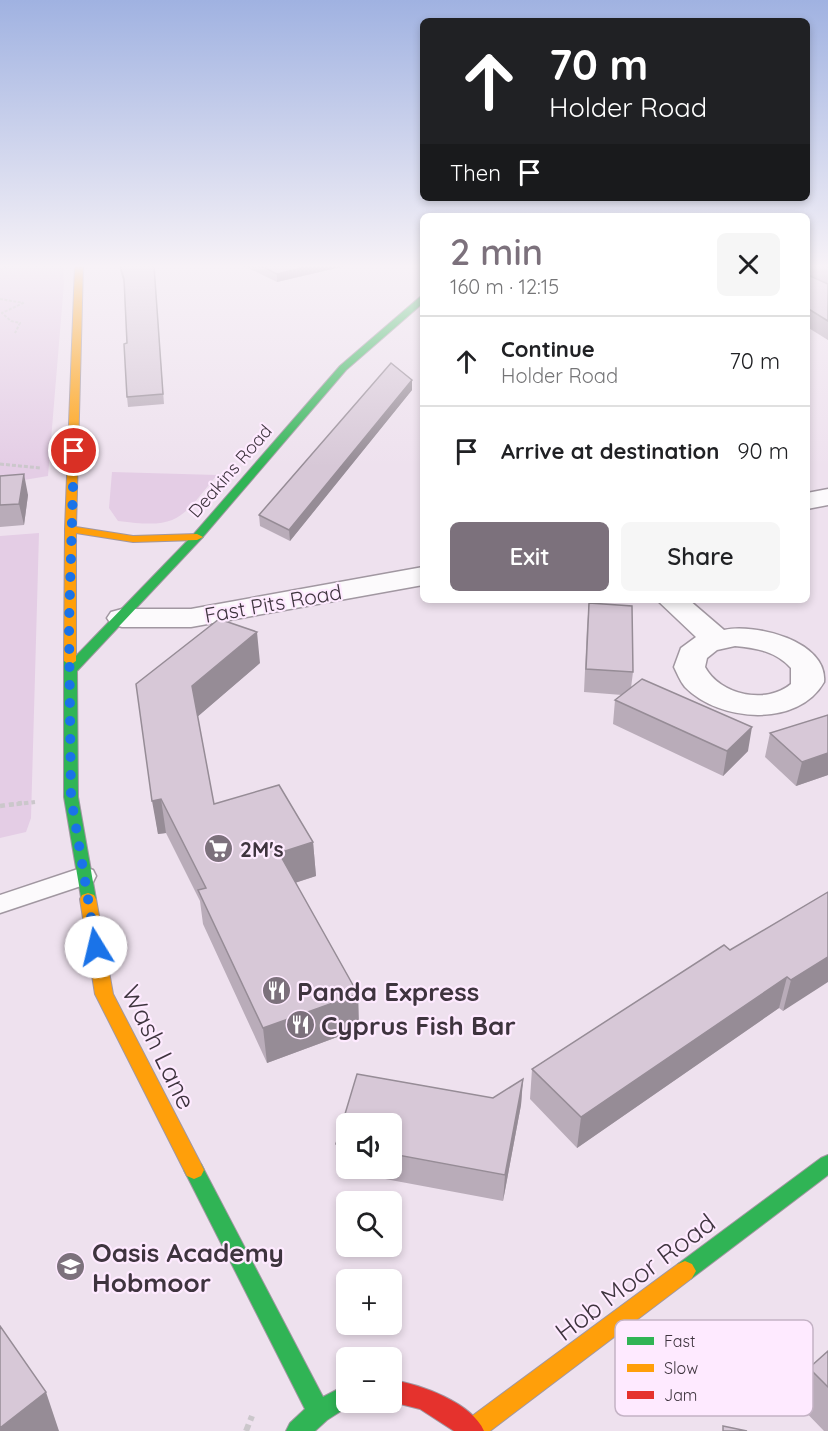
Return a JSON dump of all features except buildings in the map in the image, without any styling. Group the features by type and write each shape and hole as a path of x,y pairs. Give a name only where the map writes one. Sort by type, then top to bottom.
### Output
{"street":[{"name":"Wash Lane","path":"77,333 70,529 71,797 104,994 319,1412"},
{"name":"Deakins Road","path":"69,671 197,537 343,368 384,333"},
{"path":"70,529 106,538 145,542 197,537"},
{"name":"Fast Pits Road","path":"122,618 190,618 420,577"},
{"path":"675,603 717,640"},
{"name":"Hob Moor Road","path":"620,1320 828,1164"},
{"name":"Hob Moor Road","path":"472,1431 615,1324"},
{"path":"402,1392 439,1405 472,1431"},
{"path":"297,1431 319,1412 336,1402"}],"lane":[{"path":"0,904 84,876"}],"path":[{"path":"0,464 73,472"}],"shaded area":[{"path":"0,333 60,333 48,476 0,484"},
{"path":"112,472 217,475 186,511 176,518 154,524 118,521 109,508"},
{"path":"39,533 31,818 26,832 0,838 0,536"}],"traffic: fast":[{"path":"69,671 197,537 343,368 384,333"},
{"path":"70,661 71,797 88,899"},
{"path":"685,1271 828,1164"},
{"path":"194,1170 319,1412"},
{"path":"298,1431 319,1412 336,1402"}],"traffic: slow":[{"path":"70,661 70,529 77,333"},
{"path":"70,529 133,539 197,537"},
{"path":"88,899 104,994 194,1170"},
{"path":"619,1320 685,1271"},
{"path":"472,1430 615,1323"}],"traffic: jam":[{"path":"402,1393 435,1405 454,1416 472,1431"}],"place":[{"name":"2M's","path":"219,849"},
{"name":"Panda Express","path":"276,991"},
{"name":"Cyprus Fish Bar","path":"300,1025"},
{"name":"Oasis Academy Hobmoor","path":"71,1267"}],"route":[{"path":"74,451 69,624 71,797 96,947"}]}
